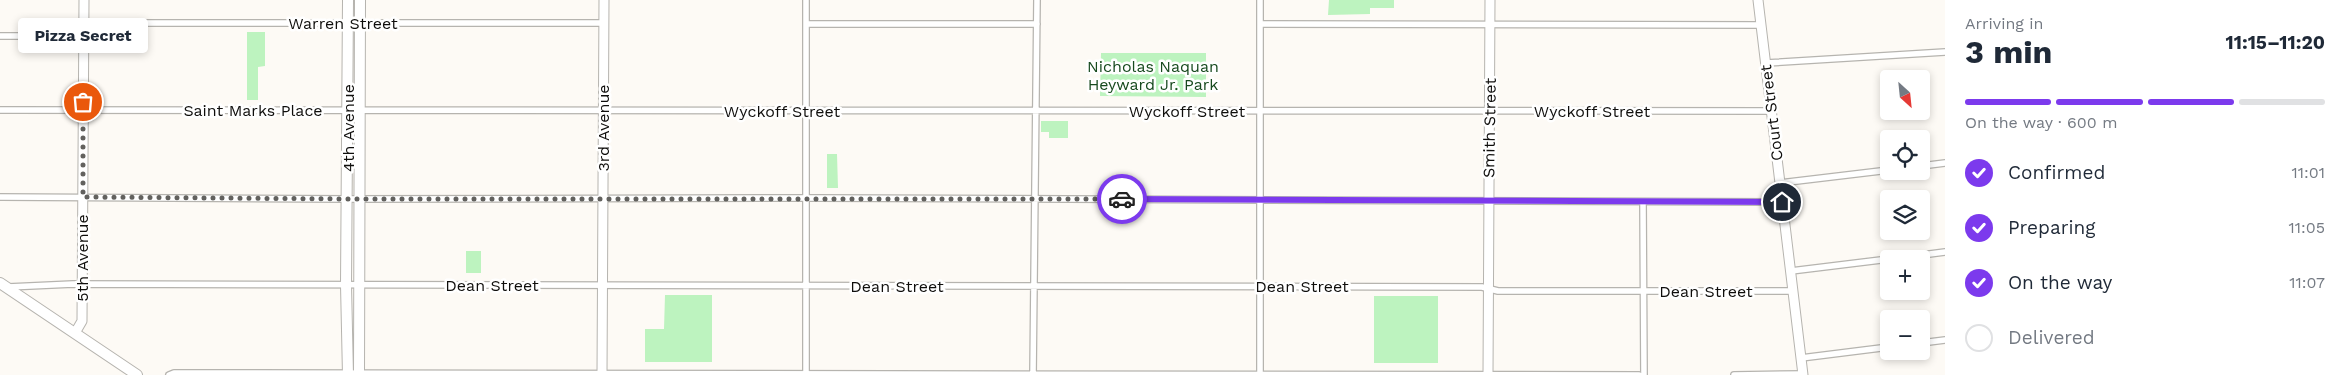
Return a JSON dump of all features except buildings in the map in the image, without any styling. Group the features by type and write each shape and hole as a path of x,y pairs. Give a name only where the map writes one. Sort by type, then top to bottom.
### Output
{"main road":[{"name":"4th Avenue","path":"348,0 346,285 353,374"},
{"name":"4th Avenue","path":"353,374 360,198 360,0"},
{"path":"2,286 137,375"}],"street":[{"name":"5th Avenue","path":"75,333 82,321 84,0"},
{"name":"3rd Avenue","path":"602,374 604,0"},
{"path":"806,0 806,374"},
{"path":"1033,374 1037,0"},
{"path":"1260,0 1260,374"},
{"name":"Smith Street","path":"1488,375 1490,0"},
{"name":"Court Street","path":"1758,0 1803,375"},
{"name":"Warren Street","path":"0,36 75,36 94,23 604,23"},
{"path":"806,24 1037,24"},
{"path":"1260,24 1761,24"},
{"path":"1766,63 1945,52"},
{"name":"Saint Marks Place","path":"0,110 603,110"},
{"name":"Wyckoff Street","path":"603,110 1771,111"},
{"path":"1930,165 1945,163"},
{"path":"1780,183 1880,171"},
{"path":"0,197 1260,199 1782,202"},
{"path":"1643,202 1644,375"},
{"path":"1930,254 1945,252"},
{"path":"1790,271 1880,260"},
{"name":"Dean Street","path":"2,286 1260,286 1482,287 1498,291 1793,291"},
{"path":"1930,342 1945,340"},
{"path":"1801,358 1880,348"},
{"path":"168,375 174,373 1639,375"},
{"path":"1734,375 1803,375"}],"green space":[{"path":"1329,0 1394,0 1394,8 1370,8 1370,14 1328,15"},
{"path":"247,32 265,32 265,66 258,67 258,100 247,100"},
{"name":"Nicholas Naquan Heyward Jr. Park","path":"1101,53 1206,53 1206,97 1100,96"},
{"path":"1041,121 1068,121 1068,138 1049,138 1049,132 1041,132"},
{"path":"827,154 837,154 838,188 827,188"},
{"path":"466,251 481,251 481,273 466,273"},
{"path":"665,295 712,295 712,362 645,362 645,329 664,329"},
{"path":"1374,296 1438,296 1438,363 1374,363"}],"way so far":[{"path":"83,102 83,197 1122,199"}],"place":[{"name":"Pizza Secret","path":"83,102"}],"route":[{"path":"1122,199 1782,202"}]}
